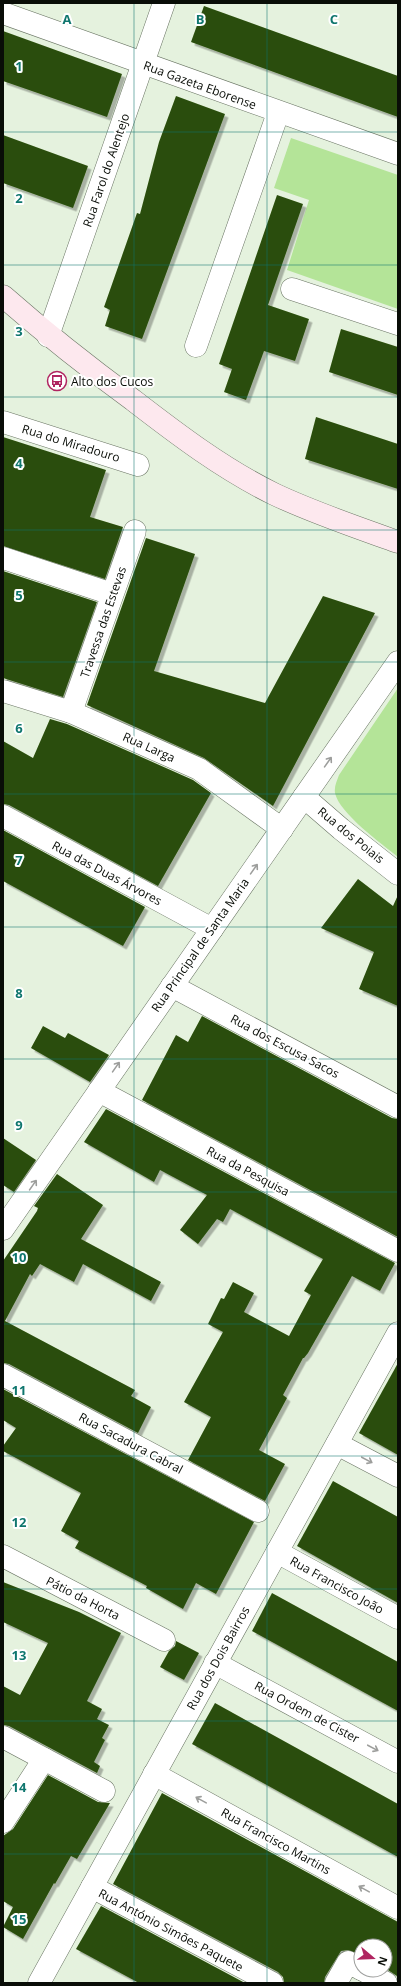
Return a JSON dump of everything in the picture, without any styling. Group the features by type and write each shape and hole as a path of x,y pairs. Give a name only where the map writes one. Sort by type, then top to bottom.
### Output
{"street":[{"name":"Rua Farol do Alentejo","path":"48,336 164,3"},
{"name":"Rua Gazeta Eborense","path":"3,13 278,113 398,154"},
{"path":"196,346 278,113"},
{"path":"292,289 398,324"},
{"path":"3,296 48,336 183,439 226,466 273,493 315,512 398,542"},
{"name":"Rua do Miradouro","path":"3,422 138,465"},
{"name":"Travessa das Estevas","path":"71,712 135,531"},
{"path":"3,558 112,594"},
{"name":"Rua Principal de Santa Maria","path":"3,1229 9,1207 99,1091 398,662"},
{"name":"Rua Larga","path":"3,691 71,712 199,769 282,828"},
{"name":"Rua dos Poiais","path":"304,797 341,829 398,874"},
{"name":"Rua das Duas Árvores","path":"3,816 212,929"},
{"name":"Rua dos Escusa Sacos","path":"172,986 398,1107"},
{"name":"Rua da Pesquisa","path":"99,1091 398,1251"},
{"name":"Rua dos Dois Bairros","path":"39,1983 398,1333"},
{"name":"Rua Sacadura Cabral","path":"3,1375 258,1511"},
{"path":"337,1444 398,1476"},
{"name":"Rua Francisco João","path":"277,1552 398,1618"},
{"name":"Pátio da Horta","path":"3,1556 164,1640"},
{"name":"Rua Ordem de Cister","path":"215,1663 398,1762"},
{"path":"3,1737 104,1792"},
{"path":"3,1822 44,1759"},
{"name":"Rua Francisco Martins","path":"154,1774 398,1908"},
{"name":"Rua António Simões Paquete","path":"92,1887 272,1983"},
{"path":"336,1983 353,1970"},
{"path":"377,1978 386,1983"}],"green space":[{"path":"291,138 398,175 398,309 287,270 309,200 274,188"},
{"path":"398,688 398,857 352,819 338,801 335,790 339,775"}],"building":[{"path":"204,6 398,76 398,117 191,42"},
{"path":"3,31 122,74 107,117 3,81"},
{"path":"176,96 225,114 142,339 105,326 110,310 104,307 137,213 140,214 159,142"},
{"path":"3,135 88,166 73,208 3,183"},
{"path":"277,195 303,204 268,305 309,319 295,361 264,351 246,400 224,392 232,369 219,364"},
{"path":"341,329 398,347 398,395 329,372"},
{"path":"316,417 398,444 398,489 305,459"},
{"path":"3,437 106,470 90,517 123,527 105,579 3,546"},
{"path":"146,538 195,554 154,671 265,703 323,596 375,613 273,806 204,758 87,705"},
{"path":"3,571 97,602 63,697 3,678"},
{"path":"50,719 67,724 193,780 211,793 158,886 9,805 3,804 3,741 33,758"},
{"path":"3,830 145,907 123,946 3,881"},
{"path":"358,879 393,906 398,895 398,1006 359,989 374,952 321,928"},
{"path":"202,1016 392,1118 398,1119 398,1237 142,1100 176,1035 188,1042"},
{"path":"43,1026 65,1038 68,1033 109,1055 90,1082 31,1048"},
{"path":"106,1109 395,1263 380,1291 352,1276 308,1353 303,1358 283,1395 287,1398 259,1450 285,1464 265,1501 188,1460 211,1417 184,1402 223,1332 208,1324 221,1298 224,1299 233,1282 254,1293 244,1312 289,1336 311,1295 304,1291 323,1259 230,1209 223,1222 217,1219 198,1244 180,1230 207,1195 160,1170 154,1182 84,1142"},
{"path":"3,1138 36,1160 14,1192 3,1185"},
{"path":"57,1174 103,1205 81,1239 161,1282 151,1301 83,1264 74,1282 40,1264 32,1276 30,1274 5,1321 135,1390 131,1396 151,1407 138,1433 9,1364 3,1363 3,1261 37,1211 38,1208 34,1206"},
{"path":"398,1363 398,1455 359,1433"},
{"path":"3,1389 254,1522 216,1594 196,1583 183,1609 146,1588 147,1586 75,1548 79,1541 61,1531 81,1493 3,1451 3,1446 16,1428 3,1420"},
{"path":"333,1481 398,1517 398,1603 297,1546"},
{"path":"3,1582 79,1612 121,1633 87,1701 102,1709 97,1719 109,1725 102,1738 105,1740 94,1762 100,1766 97,1773 9,1726 3,1725 3,1686 20,1695 48,1643 3,1622"},
{"path":"272,1593 398,1662 398,1711 252,1631"},
{"path":"176,1641 199,1653 184,1680 160,1667 169,1651 175,1646"},
{"path":"215,1703 398,1804 398,1857 192,1744"},
{"path":"48,1775 98,1802 110,1803 77,1859 71,1856 23,1939 3,1927 13,1907 3,1901 3,1836 13,1829"},
{"path":"162,1793 398,1922 398,1981 397,1976 393,1973 393,1938 353,1938 353,1952 348,1950 341,1951 325,1977 324,1983 284,1983 283,1977 278,1972 113,1884"},
{"path":"101,1906 245,1983 139,1983 76,1949"}],"place":[{"name":"Alto dos Cucos","path":"57,381"}]}
